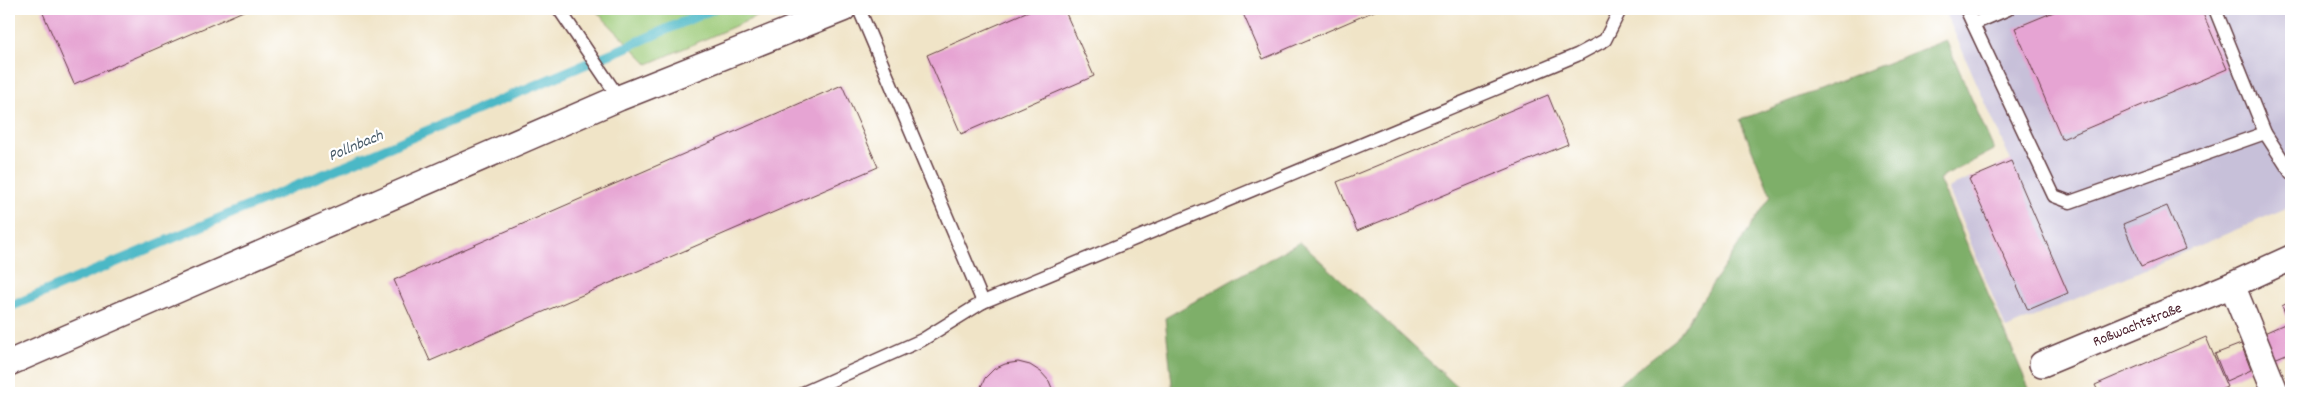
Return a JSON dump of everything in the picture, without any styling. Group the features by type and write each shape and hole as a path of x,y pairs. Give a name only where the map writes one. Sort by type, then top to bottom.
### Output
{"street":[{"path":"9,363 619,98 843,9"},
{"name":"Roßwachtstraße","path":"2042,364 2232,285 2291,258"},
{"path":"2232,285 2276,393"}],"lane":[{"path":"558,9 619,98"},
{"path":"859,9 983,302"},
{"path":"803,393 922,340 983,302 1577,55 1605,40 1618,14 1617,9"},
{"path":"1966,9 2054,196 2070,202 2265,133"},
{"path":"1973,24 2008,9"},
{"path":"2215,9 2265,133 2291,173"}],"shaded area":[{"path":"1944,9 2291,9 2291,206 2006,329 1948,188 2011,161"}],"green space":[{"path":"594,9 774,9 648,64"},
{"path":"1946,40 1994,150 1939,179 2031,393 1607,393 1676,339 1771,196 1740,120"},
{"path":"1300,242 1464,393 1173,393 1165,318"}],"building":[{"path":"47,9 248,9 74,84 42,11"},
{"path":"1033,9 1064,9 1094,76 961,134 927,55"},
{"path":"1241,9 1379,9 1263,59"},
{"path":"2061,9 2201,9 2227,69 2062,139 2015,28"},
{"path":"842,85 878,167 430,361 394,280"},
{"path":"1548,95 1568,144 1357,231 1337,182"},
{"path":"2011,161 2068,293 2028,310 1969,179"},
{"path":"2167,206 2185,249 2141,267 2123,224"},
{"path":"2291,301 2291,327 2282,306"},
{"path":"2287,323 2291,333 2291,352 2272,360 2262,334"},
{"path":"2206,337 2227,387 2213,393 2099,393 2095,385"},
{"path":"2241,344 2251,370 2226,381 2215,354"},
{"path":"1018,362 1030,365 1041,372 1049,381 1054,393 978,393 985,378 994,369 1005,364"}],"waterway":[{"name":"Pollnbach","path":"9,307 713,9"}]}
